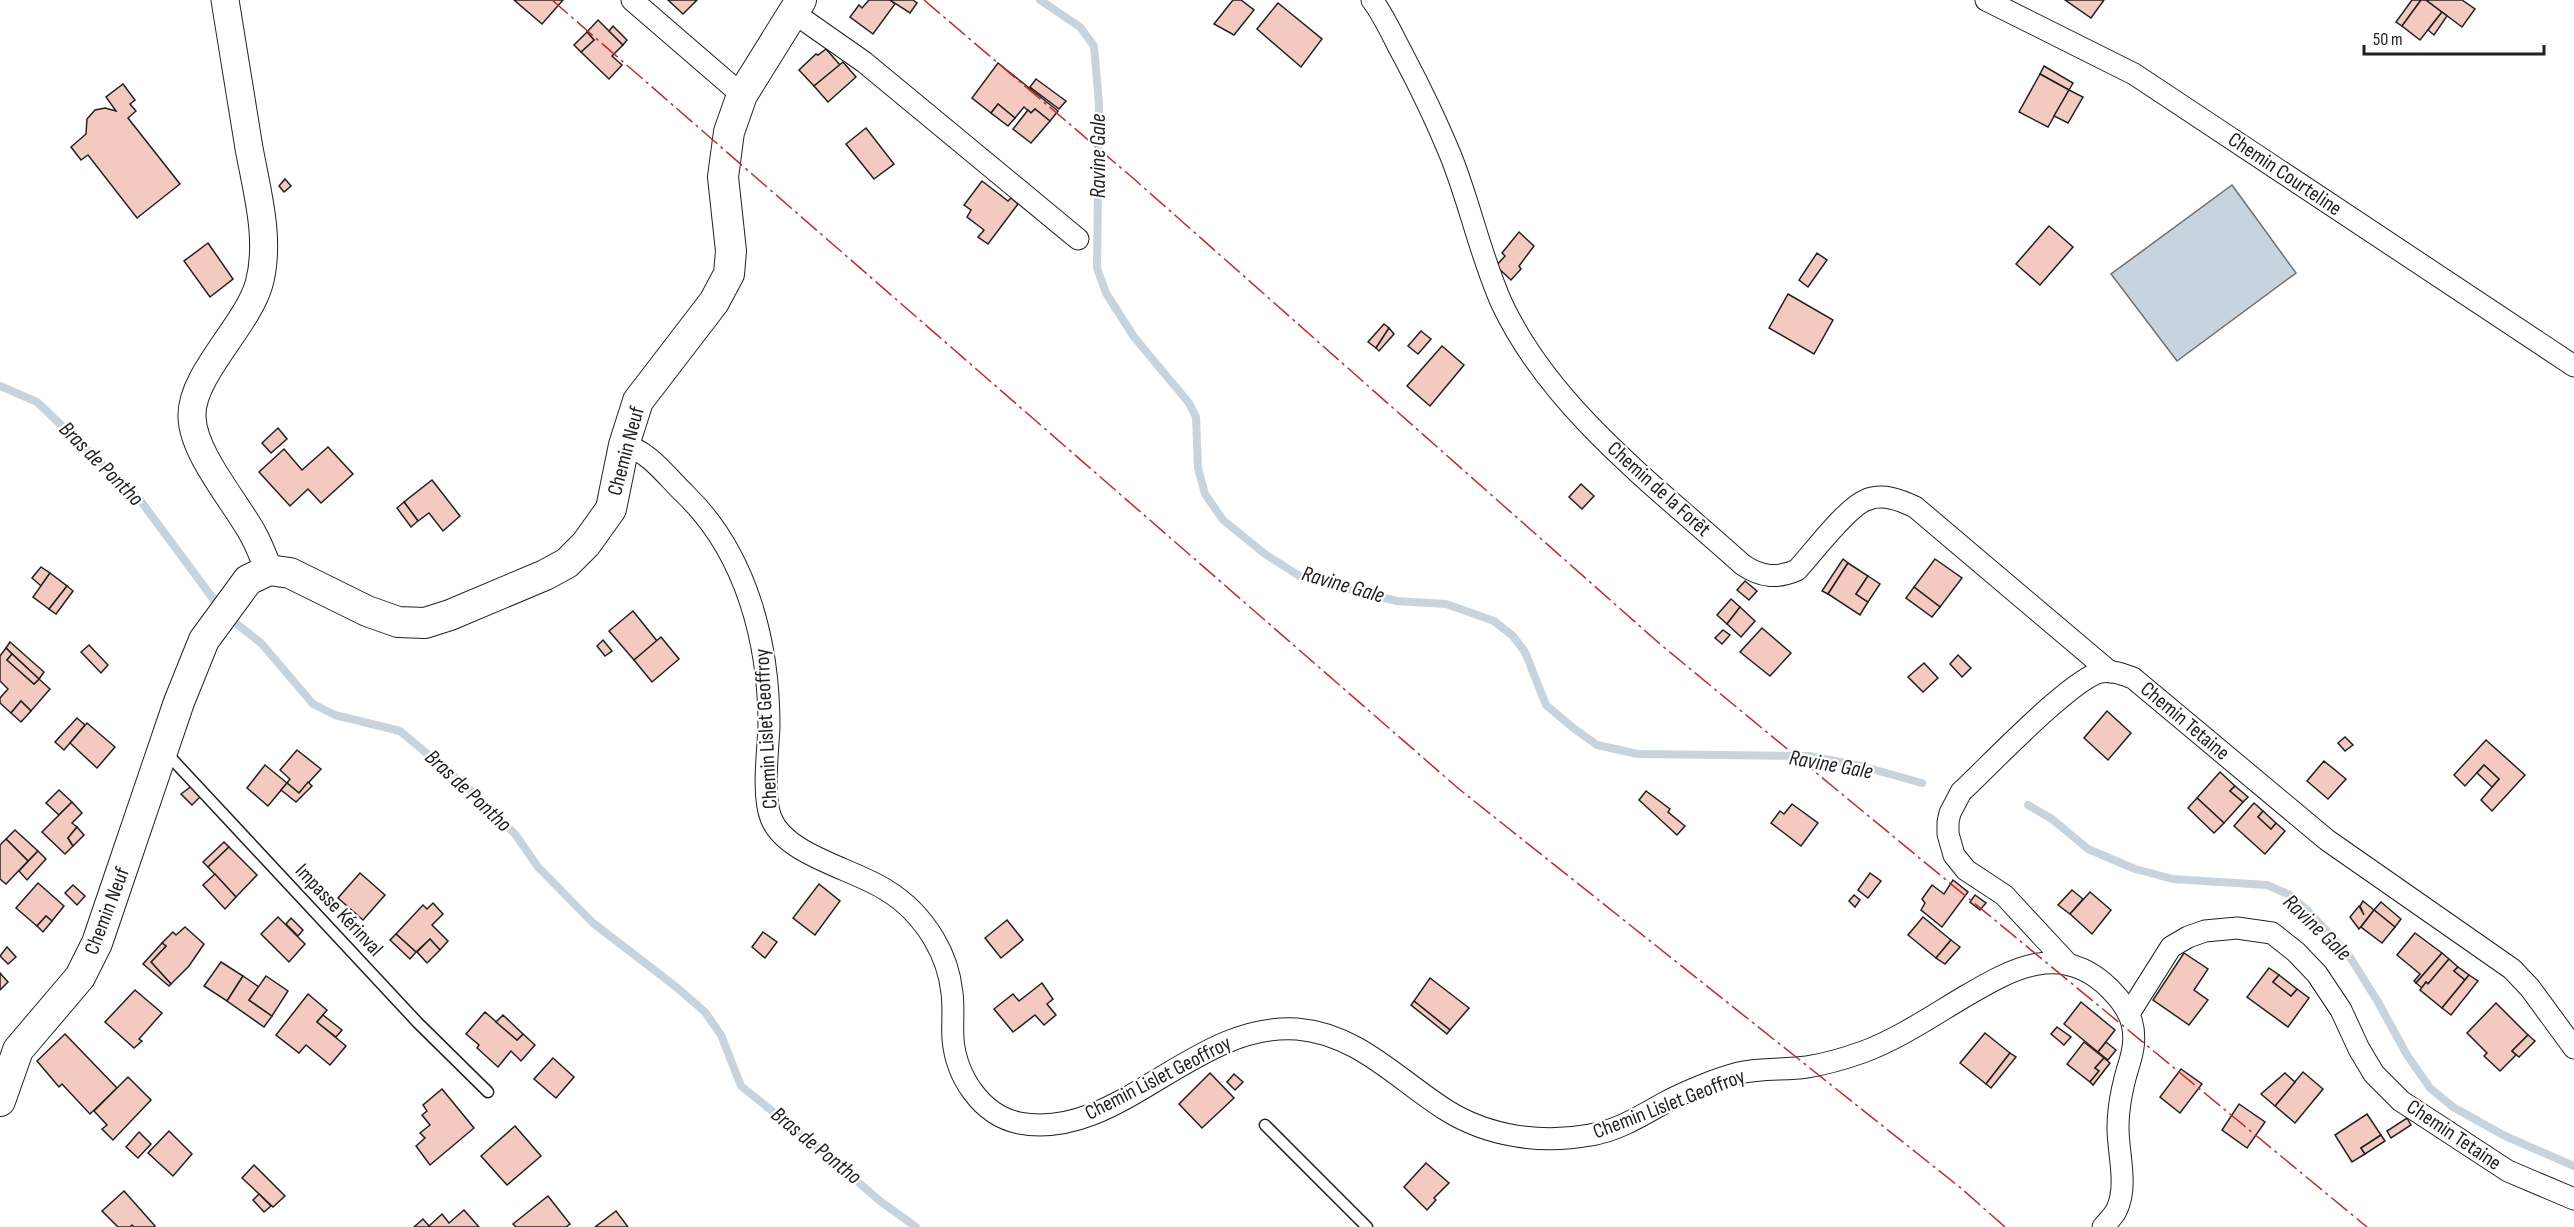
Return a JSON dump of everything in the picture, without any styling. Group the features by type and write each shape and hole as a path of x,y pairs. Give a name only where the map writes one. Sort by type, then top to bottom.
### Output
{"main road":[{"name":"Chemin Neuf","path":"0,1101 18,1050 80,977 97,943 179,702 204,640 259,575 290,573 367,611 398,622 425,622 450,615 545,575 567,563 586,544 610,509 624,445 638,400 714,302 729,274 731,251 723,177 729,132 742,95 797,6"}],"street":[{"path":"225,0 263,235 262,260 259,283 252,303 198,387 191,414 194,438 254,536 259,575"},
{"path":"632,0 742,95"},
{"name":"Chemin de la Forêt","path":"1372,0 1416,80 1450,155 1482,255 1503,305 1527,349 1557,389 1588,424 1743,565 1756,574 1772,577 1786,576 1797,570 1852,510 1865,500 1880,497 1899,499 1915,507 2110,672"},
{"name":"Chemin Courteline","path":"1986,0 2134,74 2574,366"},
{"name":"Chemin Neuf","path":"797,6 1078,239"},
{"name":"Chemin Lislet Geoffroy","path":"624,445 638,448 696,505 725,544 746,587 763,644 769,702 768,804 772,821 781,834 795,846 882,886 906,904 923,924 936,942 946,966 952,991 953,1045 965,1080 980,1102 1003,1119 1026,1125 1090,1117 1222,1042 1256,1033 1292,1029 1323,1033 1356,1046 1450,1113 1498,1133 1548,1139 1595,1135 1639,1118 1671,1099 1740,1073 1813,1066 1868,1050 1920,1023 2008,971 2038,963 2068,964 2089,973 2103,983 2130,1012"},
{"path":"2068,964 2004,895 1966,870 1954,855 1948,822 1961,792 2065,695 2087,678 2110,672"},
{"name":"Chemin Tetaine","path":"2110,672 2133,678 2327,840 2512,969 2530,988 2574,1048"},
{"name":"Chemin Tetaine","path":"2130,1012 2171,946 2205,931 2237,928 2272,933 2296,952 2317,974 2341,1010 2359,1049 2374,1074 2401,1101 2508,1171 2574,1199"},
{"path":"2103,1227 2117,1209 2121,1190 2119,1107 2135,1044 2130,1012"}],"lane":[{"name":"Impasse Kérinval","path":"161,756 172,759 418,1023 488,1092"},
{"path":"1265,1125 1367,1227"}],"shaded area":[{"path":"2232,185 2296,273 2177,361 2111,274"}],"building":[{"path":"514,0 563,0 542,24"},
{"path":"668,0 697,0 683,14"},
{"path":"869,0 890,0 895,4 873,34 850,17 859,5 862,8"},
{"path":"890,0 913,0 917,3 910,13"},
{"path":"1233,0 1241,0 1254,10 1234,35 1214,24"},
{"path":"2065,0 2104,0 2091,18"},
{"path":"2412,0 2421,0 2402,26 2396,22"},
{"path":"2421,0 2426,0 2442,12 2420,40 2402,26"},
{"path":"2426,0 2462,0 2475,9 2462,27"},
{"path":"1278,3 1322,39 1301,67 1257,29"},
{"path":"2442,12 2447,16 2434,35 2428,30"},
{"path":"598,20 623,45 612,56 622,65 609,79 581,52 594,40 587,32"},
{"path":"613,26 627,40 623,45 609,31"},
{"path":"587,32 594,40 581,52 574,45"},
{"path":"826,49 840,65 814,86 799,70 816,54"},
{"path":"843,62 856,77 828,102 814,86"},
{"path":"998,63 1058,111 1050,121 1035,109 1031,113 1024,107 1015,118 998,104 991,113 972,98"},
{"path":"2044,66 2073,83 2069,90 2040,74"},
{"path":"2040,74 2069,90 2048,127 2019,112"},
{"path":"1036,79 1066,101 1059,109 1030,87"},
{"path":"123,84 135,100 130,104 136,111 128,118 180,184 137,218 88,155 81,160 71,147 86,134 87,119 95,110 105,108 116,111 106,97"},
{"path":"2069,90 2083,97 2068,123 2054,116"},
{"path":"998,104 1015,118 1008,126 991,113"},
{"path":"1035,109 1050,121 1031,143 1013,129 1028,110 1031,113"},
{"path":"866,128 894,164 874,179 846,144"},
{"path":"285,179 291,186 284,192 279,186"},
{"path":"982,181 1008,201 1011,198 1018,204 988,244 978,237 984,230 967,217 971,210 964,205"},
{"path":"2049,226 2073,247 2040,285 2016,264"},
{"path":"1519,232 1534,246 1519,266 1521,269 1511,280 1496,266 1505,256 1502,253"},
{"path":"208,243 233,279 210,297 184,261"},
{"path":"1817,253 1827,260 1808,287 1799,280"},
{"path":"1788,294 1833,320 1814,354 1769,328"},
{"path":"1384,324 1389,328 1376,348 1368,342"},
{"path":"1389,328 1394,334 1379,351 1376,348"},
{"path":"1421,331 1431,339 1418,354 1408,346"},
{"path":"1442,346 1464,365 1430,406 1407,386"},
{"path":"278,428 287,439 271,453 262,443"},
{"path":"328,447 353,474 321,503 308,489 290,506 259,472 284,449 302,470"},
{"path":"432,480 460,516 443,531 429,513 418,521 404,502"},
{"path":"1581,484 1594,496 1582,509 1569,497"},
{"path":"404,502 418,521 411,527 397,508"},
{"path":"1843,559 1848,563 1828,594 1822,591"},
{"path":"1935,559 1962,578 1940,607 1914,587"},
{"path":"1848,563 1868,576 1856,594 1868,602 1860,615 1828,594"},
{"path":"41,567 50,573 41,586 32,578"},
{"path":"50,573 67,586 49,609 33,597"},
{"path":"1868,576 1880,584 1868,602 1856,594"},
{"path":"1745,581 1757,591 1749,600 1737,590"},
{"path":"67,586 73,591 56,614 49,609"},
{"path":"1914,587 1940,607 1932,617 1906,598"},
{"path":"1731,599 1740,607 1727,624 1717,615"},
{"path":"1740,607 1755,621 1741,637 1727,624"},
{"path":"633,611 657,641 634,660 609,631"},
{"path":"1762,628 1791,653 1770,676 1740,652"},
{"path":"1723,630 1730,635 1722,644 1715,638"},
{"path":"661,637 679,659 652,682 634,660"},
{"path":"603,640 612,651 605,656 597,646"},
{"path":"10,642 44,672 39,679 6,648"},
{"path":"89,645 108,665 101,673 81,652"},
{"path":"6,648 12,654 7,660 34,684 39,679 50,689 31,711 21,701 11,713 0,703 0,698 8,689 0,681 0,656"},
{"path":"12,654 39,679 34,684 7,660"},
{"path":"1958,655 1971,668 1962,677 1950,664"},
{"path":"1924,663 1938,678 1923,692 1908,677"},
{"path":"21,701 31,711 21,722 11,713"},
{"path":"2107,711 2131,733 2108,760 2084,738"},
{"path":"77,718 85,725 64,750 55,742"},
{"path":"87,723 115,747 97,768 70,743"},
{"path":"2345,737 2353,745 2345,751 2338,743"},
{"path":"2486,740 2525,775 2492,811 2481,800 2499,779 2484,765 2465,786 2454,775"},
{"path":"297,750 321,769 299,793 287,783 290,779 280,770"},
{"path":"2324,761 2346,779 2328,799 2307,781"},
{"path":"265,765 287,783 268,806 247,788"},
{"path":"2484,765 2499,779 2492,787 2477,773"},
{"path":"2220,772 2235,786 2230,791 2243,802 2224,823 2197,798"},
{"path":"308,782 312,786 296,802 281,790 287,783 299,793"},
{"path":"193,785 201,796 192,805 181,794"},
{"path":"2235,786 2248,797 2243,802 2230,791"},
{"path":"59,790 72,802 59,815 46,803"},
{"path":"1646,791 1670,809 1668,812 1685,826 1677,835 1639,800"},
{"path":"2197,798 2224,823 2214,833 2188,808"},
{"path":"72,802 82,813 72,823 77,827 68,838 73,846 65,854 42,832"},
{"path":"2254,803 2263,811 2258,817 2271,829 2276,823 2285,831 2265,854 2234,826"},
{"path":"1792,804 1818,823 1801,846 1771,823 1780,811 1784,814"},
{"path":"2263,811 2276,823 2271,829 2258,817"},
{"path":"77,827 84,835 73,846 68,838"},
{"path":"15,830 38,851 28,861 6,839"},
{"path":"6,839 28,861 6,884 0,879 0,845"},
{"path":"224,842 229,847 208,867 203,862"},
{"path":"229,847 257,875 236,897 208,867"},
{"path":"38,851 46,859 27,880 19,871"},
{"path":"360,873 385,895 363,920 338,898"},
{"path":"1870,873 1881,881 1868,898 1858,890"},
{"path":"215,874 236,897 225,909 203,885"},
{"path":"1953,880 1968,892 1942,927 1921,910 1925,903 1922,899 1932,885 1944,894"},
{"path":"38,883 64,906 52,921 46,916 37,926 16,908"},
{"path":"819,884 840,901 815,935 793,918"},
{"path":"73,885 85,896 77,905 65,893"},
{"path":"2072,890 2083,899 2070,914 2058,905"},
{"path":"2090,892 2111,910 2092,934 2070,914"},
{"path":"1854,895 1860,900 1855,907 1849,901"},
{"path":"1975,895 1986,903 1980,910 1970,902"},
{"path":"2363,901 2374,910 2359,929 2350,917 2359,906 2364,915 2360,906"},
{"path":"2381,902 2401,919 2395,927 2374,910"},
{"path":"433,903 443,914 432,925 448,941 440,950 430,939 416,952 396,934 423,905 427,909"},
{"path":"2374,910 2395,927 2382,943 2361,927"},
{"path":"46,916 52,921 43,932 37,926"},
{"path":"278,917 305,944 289,962 261,934"},
{"path":"1923,917 1951,940 1936,958 1908,935"},
{"path":"291,918 303,930 298,936 286,924"},
{"path":"1007,920 1023,940 1001,958 985,938"},
{"path":"185,927 204,944 189,966 171,984 151,962 166,946 162,943 173,932 176,935"},
{"path":"763,932 777,942 765,958 752,947"},
{"path":"2415,933 2442,953 2416,983 2414,981 2420,974 2397,955"},
{"path":"396,934 416,952 410,959 390,940"},
{"path":"430,939 440,950 427,963 417,952"},
{"path":"1951,940 1960,947 1945,964 1936,958"},
{"path":"162,943 166,946 151,962 171,984 169,986 143,964"},
{"path":"7,947 16,957 8,964 0,956"},
{"path":"2184,953 2208,969 2194,990 2208,1000 2189,1025 2153,1000"},
{"path":"2442,953 2449,959 2422,988 2416,983"},
{"path":"2449,959 2458,967 2454,971 2465,980 2442,1008 2420,990"},
{"path":"221,962 243,976 227,1001 204,986"},
{"path":"2458,967 2469,975 2465,980 2454,971"},
{"path":"2269,968 2279,975 2273,982 2291,996 2297,989 2309,998 2288,1027 2247,997"},
{"path":"0,973 8,982 0,990"},
{"path":"2279,975 2297,989 2291,996 2273,982"},
{"path":"2469,975 2478,981 2451,1015 2442,1008"},
{"path":"243,976 259,987 249,1000 272,1016 264,1027 227,1001"},
{"path":"266,976 288,991 272,1016 249,1000"},
{"path":"1430,978 1469,1008 1450,1030 1414,1001"},
{"path":"1042,983 1053,999 1047,1004 1056,1015 1044,1025 1035,1015 1013,1032 994,1009 1013,994 1019,1001"},
{"path":"135,990 162,1013 139,1039 142,1041 134,1048 105,1022"},
{"path":"308,994 327,1010 317,1022 346,1046 330,1065 306,1045 299,1053 276,1035"},
{"path":"1414,1001 1450,1030 1447,1034 1411,1005"},
{"path":"2081,1002 2115,1030 2098,1052 2064,1024"},
{"path":"2496,1003 2528,1035 2512,1051 2516,1055 2500,1071 2484,1056 2487,1053 2467,1033"},
{"path":"485,1012 517,1040 523,1034 535,1045 521,1061 511,1051 498,1067 477,1048 479,1045 466,1034"},
{"path":"323,1015 342,1030 336,1037 317,1022"},
{"path":"503,1015 523,1034 517,1040 496,1022"},
{"path":"2057,1027 2071,1037 2064,1045 2051,1034"},
{"path":"1985,1033 2010,1053 1986,1084 1960,1063"},
{"path":"65,1034 117,1088 90,1114 62,1084 59,1087 37,1061"},
{"path":"2528,1035 2535,1041 2519,1057 2512,1051"},
{"path":"2084,1042 2104,1058 2095,1068 2099,1071 2090,1082 2067,1064"},
{"path":"2106,1042 2116,1050 2108,1060 2098,1052"},
{"path":"2010,1053 2016,1057 1991,1088 1986,1084"},
{"path":"553,1058 574,1077 556,1098 534,1079"},
{"path":"2104,1058 2110,1063 2093,1085 2090,1082 2099,1071 2095,1068"},
{"path":"2181,1069 2202,1084 2180,1113 2160,1097"},
{"path":"2303,1072 2323,1089 2295,1123 2275,1106"},
{"path":"1210,1073 1234,1098 1202,1128 1179,1104"},
{"path":"2285,1073 2295,1082 2275,1106 2261,1094"},
{"path":"1234,1074 1243,1082 1235,1090 1227,1082"},
{"path":"128,1077 151,1100 113,1140 102,1129 107,1125 94,1111"},
{"path":"442,1089 474,1128 430,1165 416,1146 425,1138 420,1133 430,1125 422,1115 427,1111 423,1105"},
{"path":"2239,1104 2265,1122 2247,1148 2222,1130"},
{"path":"2367,1114 2381,1135 2361,1148 2365,1154 2352,1162 2335,1135"},
{"path":"2407,1118 2411,1125 2391,1138 2387,1131"},
{"path":"515,1126 541,1156 507,1185 481,1156"},
{"path":"169,1131 192,1154 173,1176 148,1153"},
{"path":"139,1132 151,1144 138,1158 126,1147"},
{"path":"2381,1135 2385,1141 2365,1154 2361,1148"},
{"path":"1426,1163 1449,1183 1434,1198 1436,1200 1427,1210 1404,1187"},
{"path":"254,1165 285,1196 273,1207 242,1178"},
{"path":"124,1191 154,1227 134,1227 132,1225 118,1227 102,1211"},
{"path":"259,1194 271,1206 264,1212 253,1200"},
{"path":"548,1196 570,1224 566,1227 516,1227 513,1224"},
{"path":"464,1210 479,1227 414,1227 423,1219 429,1226 442,1214 449,1223"},
{"path":"616,1211 628,1227 595,1227"}],"waterway":[{"name":"Ravine Gale","path":"1040,0 1080,27 1094,46 1099,104 1097,268 1106,293 1134,337 1189,403 1196,417 1198,468 1205,494 1223,520 1265,554 1301,577 1397,601 1446,604 1494,621 1513,636 1525,652 1546,705 1597,745 1638,754 1809,756 1861,766 1922,783"},
{"name":"Bras de Pontho","path":"0,386 37,402 140,500 220,608"},
{"name":"Bras de Pontho","path":"228,617 261,643 313,704 335,715 400,731 468,788 515,834 538,867 593,923 705,1012 721,1035 741,1086 880,1201 916,1227"},
{"name":"Ravine Gale","path":"2028,805 2052,819 2088,849 2135,869 2173,879 2267,885 2290,895 2348,954 2407,1055 2430,1088 2453,1107 2505,1136 2574,1166"}],"power":[{"path":"552,0 1459,789 1962,1189 2005,1227"},
{"path":"924,0 1134,179 1660,644 2367,1227"}]}
